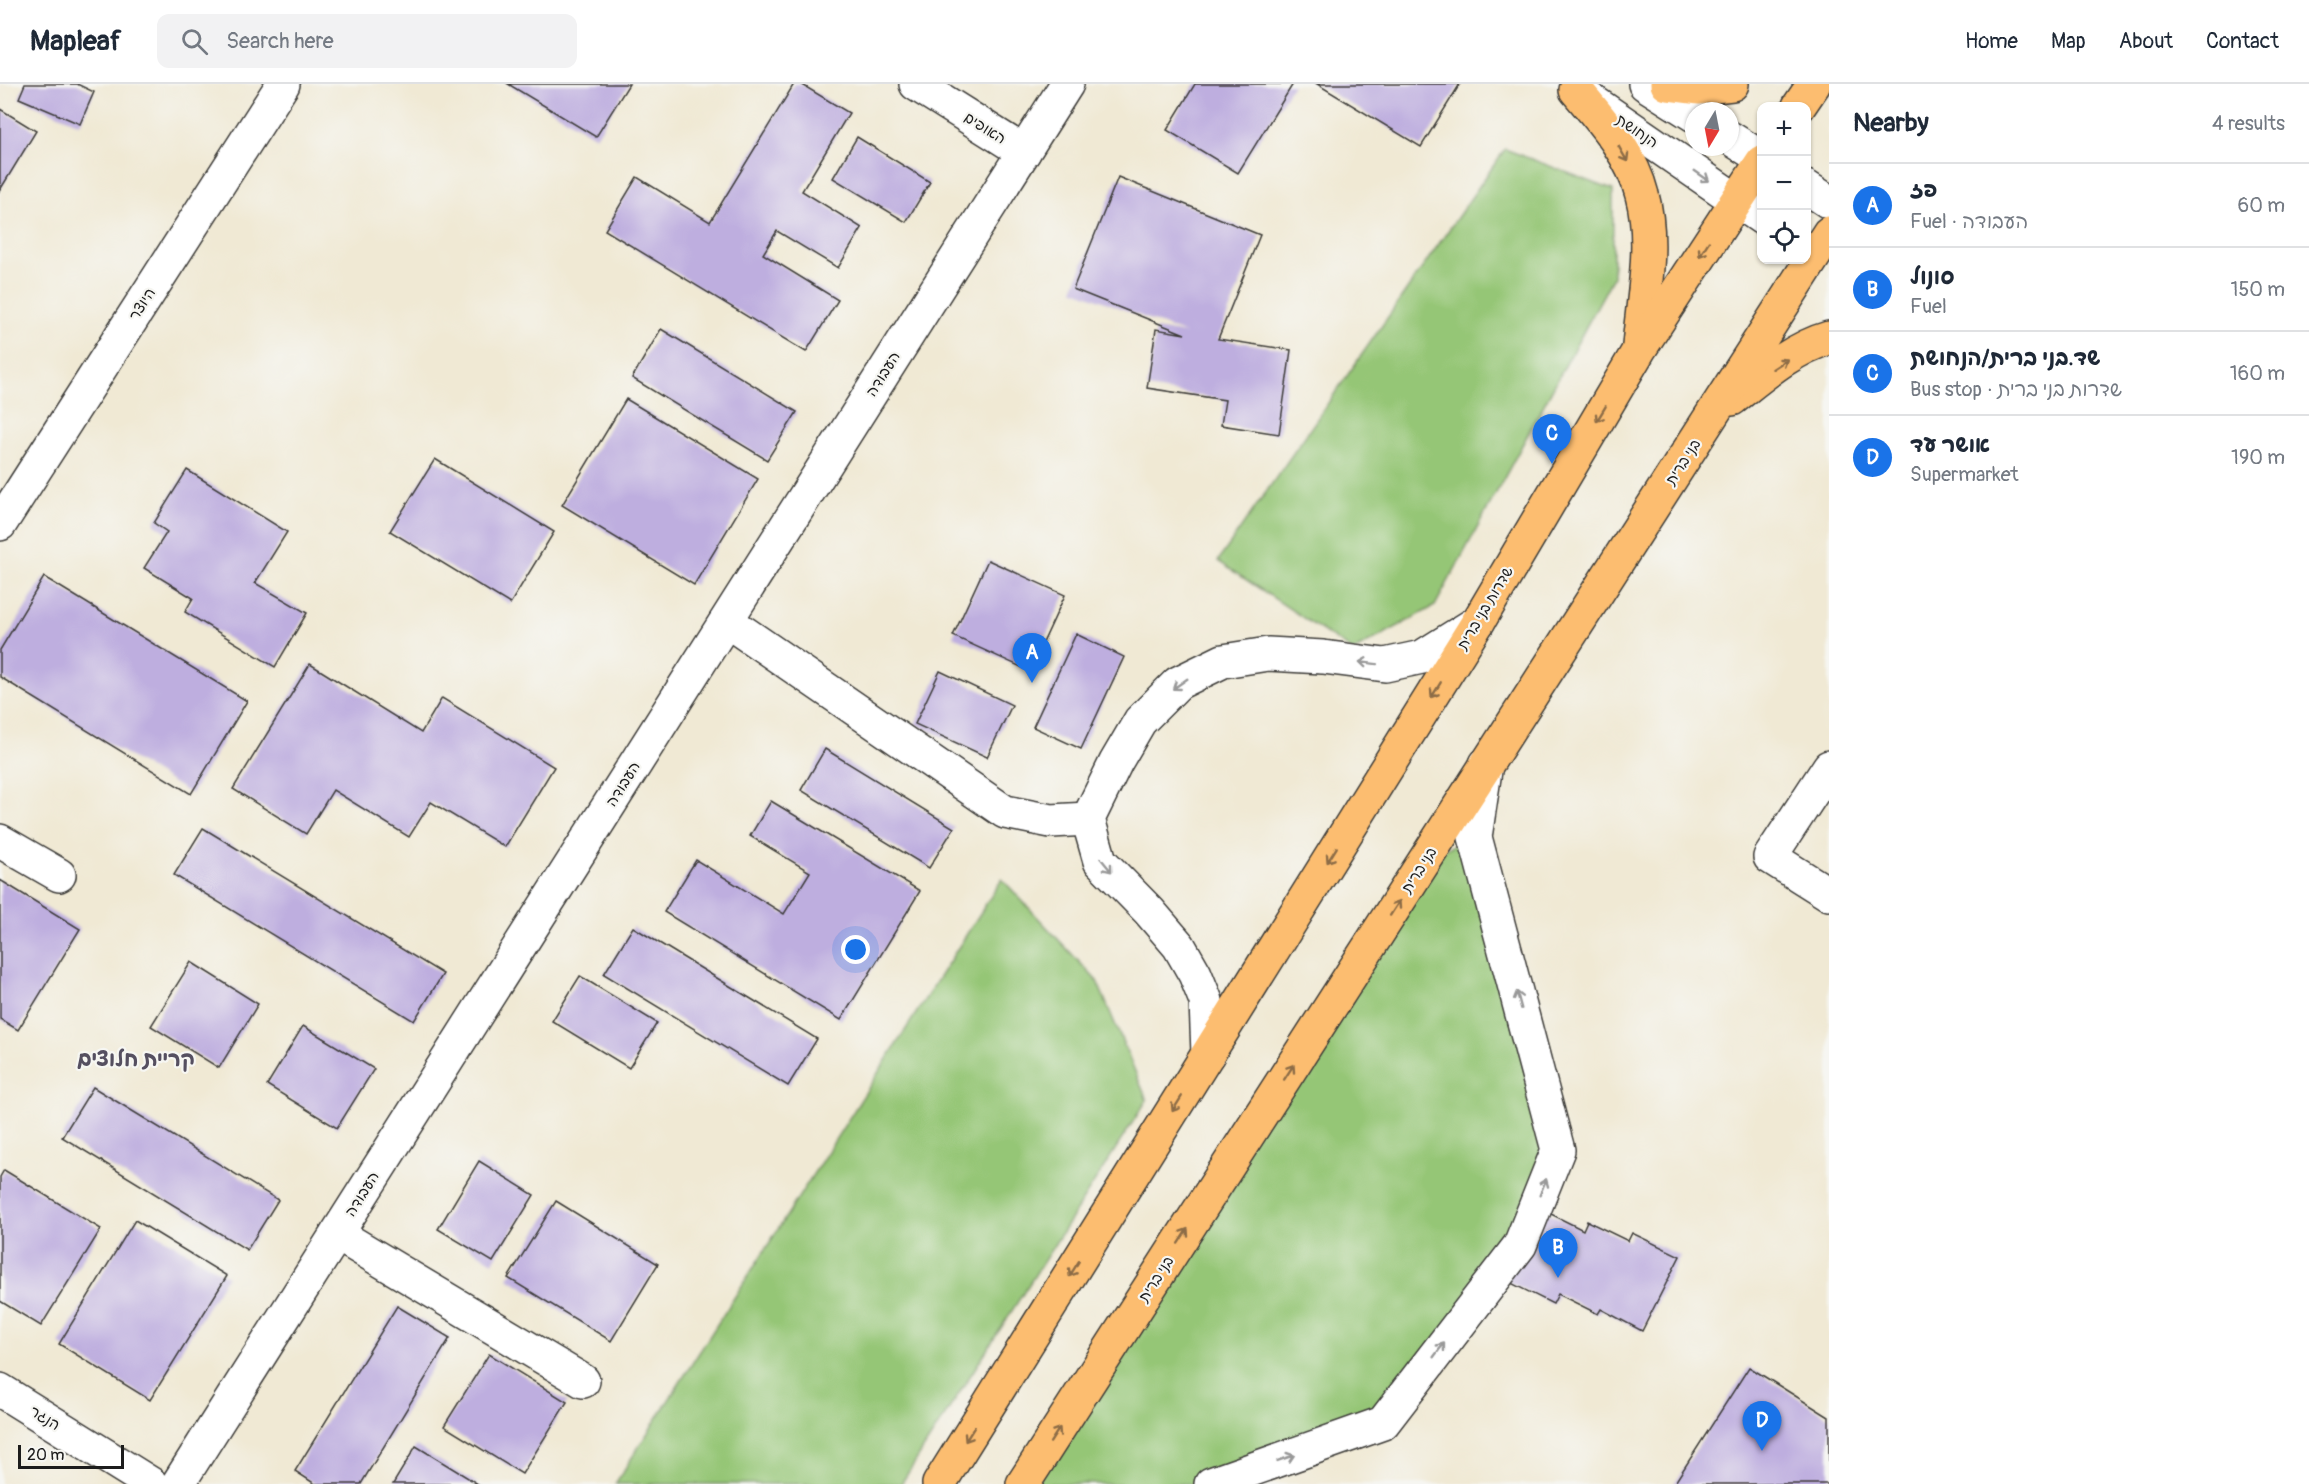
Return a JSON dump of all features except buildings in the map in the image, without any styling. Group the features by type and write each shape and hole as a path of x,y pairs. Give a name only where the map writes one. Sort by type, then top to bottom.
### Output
{"main road":[{"path":"1667,84 1698,88 1732,84"},
{"path":"1802,102 1814,84"},
{"path":"1572,87 1610,131 1634,172 1642,193 1646,213 1647,258 1639,350"},
{"name":"שדרות בני ברית","path":"1208,1054 1478,622 1639,350 1748,209 1757,176"},
{"name":"בני ברית","path":"1023,1484 1486,764 1820,251"},
{"path":"1716,411 1777,365 1829,338"},
{"path":"939,1484 1208,1054"}],"street":[{"name":"היוצר","path":"0,524 284,84"},
{"name":"האופים","path":"916,84 1024,152"},
{"name":"העבודה","path":"178,1484 1067,84"},
{"path":"1644,84 1685,109"},
{"name":"הנחושת","path":"1572,87 1748,209"},
{"path":"1739,144 1758,156"},
{"path":"1811,190 1829,202"},
{"path":"727,621 1005,812 1051,821 1088,819"},
{"path":"1208,1054 1206,1001 1195,974 1171,937 1100,861 1088,819 1116,762 1140,721 1178,683 1223,661 1268,654 1323,657 1385,665 1422,657 1478,622"},
{"path":"1211,1484 1383,1423 1520,1245 1558,1150 1475,837 1486,764"},
{"path":"1829,767 1770,857 1829,894"},
{"path":"0,841 59,875"},
{"path":"337,1234 583,1381"},
{"name":"הנגר","path":"0,1390 151,1484"}],"green space":[{"path":"1505,149 1613,190 1613,277 1435,606 1353,651 1218,561"},
{"path":"1475,837 1558,1150 1519,1245 1383,1423 1211,1484 1022,1484 1429,855"},
{"path":"1002,879 1097,981 1147,1100 901,1484 615,1484"}],"place":[{"name":"שד.בני ברית/הנחושת","path":"1552,464"},
{"name":"פז","path":"1032,683"},
{"name":"סונול","path":"1558,1278"},
{"name":"אושר עד","path":"1762,1451"}],"district":[{"name":"קריית חלוצים","path":"136,1059"}]}
